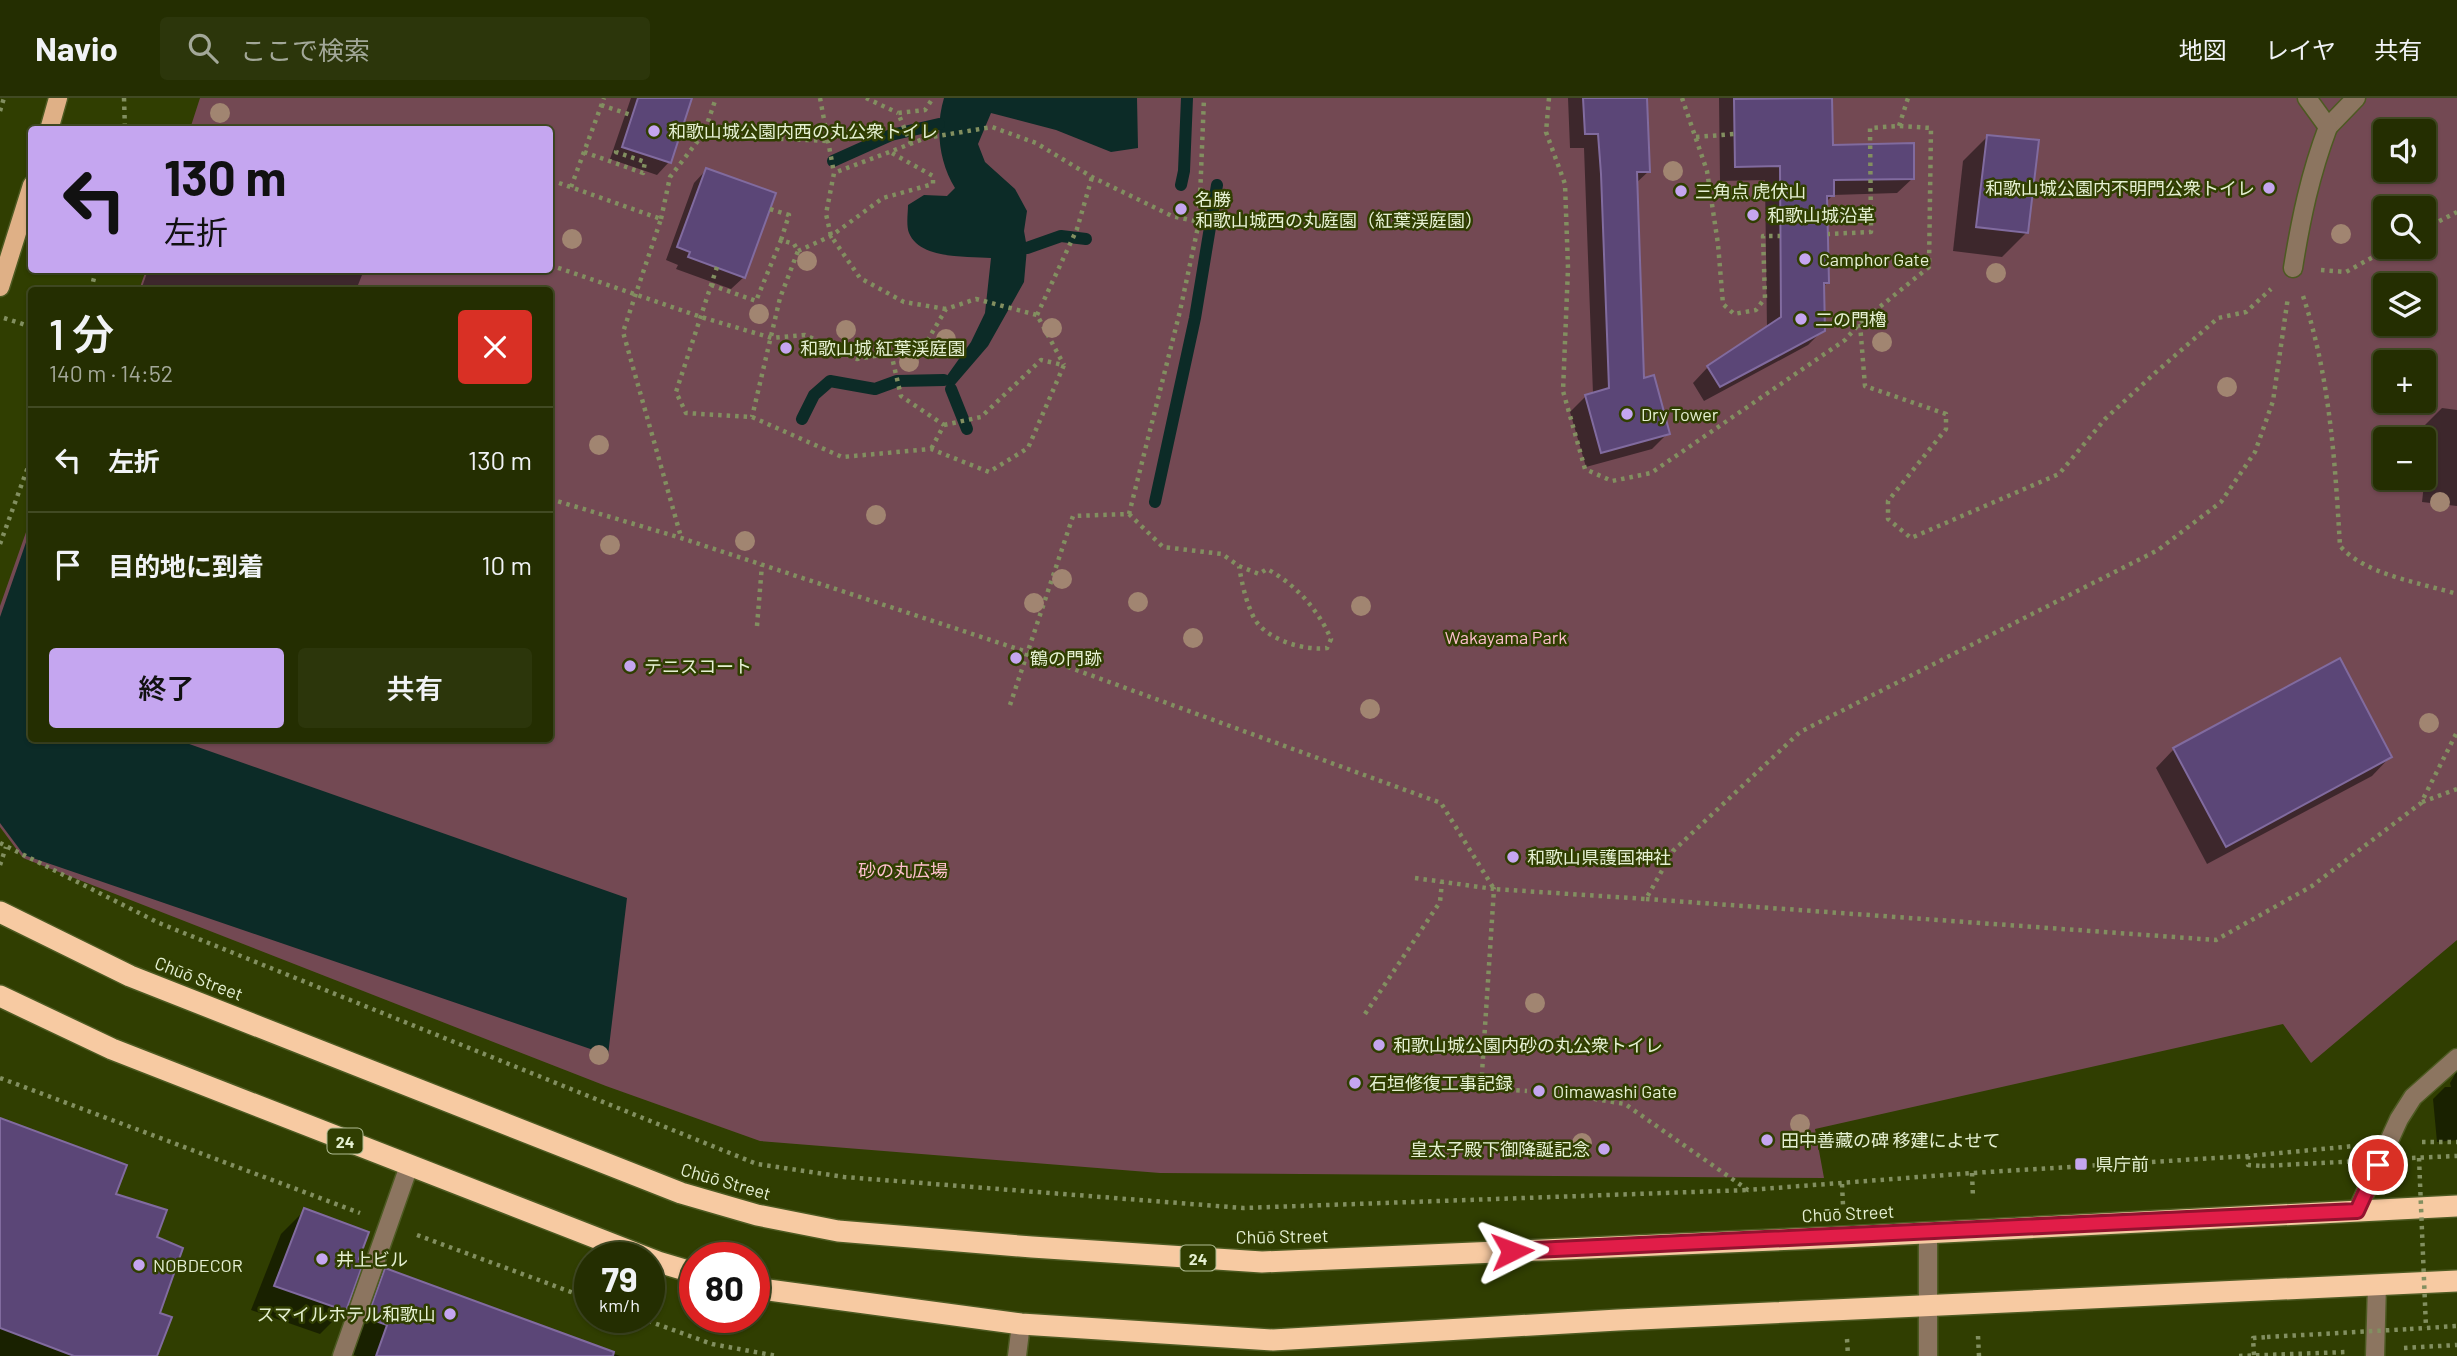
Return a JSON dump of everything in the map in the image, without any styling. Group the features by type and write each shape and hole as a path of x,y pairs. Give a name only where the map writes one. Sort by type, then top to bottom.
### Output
{"highway":[{"name":"Chūō Street","path":"0,912 130,976 681,1193 757,1215 838,1230 1031,1247 1262,1262 2457,1206"},
{"name":"24","path":"0,996 112,1049 679,1268"},
{"path":"770,1290 1021,1324 1273,1340 1632,1320 2457,1281"}],"main road":[{"path":"49,126 58,98"},
{"path":"0,287 28,198"}],"street":[{"path":"2307,98 2328,127"},
{"path":"2293,268 2313,166 2328,127 2356,98"},
{"path":"2357,1211 2388,1143 2413,1097 2457,1058"},
{"path":"342,1356 410,1166"},
{"path":"1928,1232 1928,1356"},
{"path":"2375,1353 2377,1285"},
{"path":"1017,1356 1021,1324"}],"path":[{"path":"0,111 4,98"},
{"path":"124,98 125,126"},
{"path":"571,187 604,98"},
{"path":"681,538 623,332 661,219 670,177 704,133 716,98"},
{"path":"820,98 834,173 825,214 831,236 860,278 904,302 946,309 976,299 1037,316 1064,365"},
{"path":"866,98 898,113 925,110 933,98"},
{"path":"1129,514 1180,312 1199,222 1204,98"},
{"path":"1549,98 1546,132 1565,184 1568,268 1563,391 1585,469 1612,481 1651,473 1845,340 1860,323 1929,267 1931,128 1870,128 1871,232 1828,234"},
{"path":"1682,98 1707,171 1718,244 1723,304 1734,314 1756,310 1765,298 1763,236 1780,236"},
{"path":"1899,126 1908,98"},
{"path":"601,105 631,115"},
{"path":"898,113 911,144"},
{"path":"834,173 926,138 992,128 1036,143 1092,177 1171,216 1199,222"},
{"path":"1696,137 1734,134"},
{"path":"764,138 828,141"},
{"path":"584,152 643,173 645,162 616,152 618,148"},
{"path":"752,417 780,298 798,251 831,236 883,198 933,184 933,176 890,152"},
{"path":"1037,316 1077,229 1092,177"},
{"path":"559,183 661,219"},
{"path":"711,285 756,301 789,215 770,209"},
{"path":"2436,223 2457,212"},
{"path":"781,240 794,244 798,251"},
{"path":"2293,268 2346,271 2373,257"},
{"path":"553,266 701,317 772,338 804,335 857,359 923,348 946,309"},
{"path":"717,267 676,392 686,413 752,417 842,457 931,449 989,472 1028,448 1064,365"},
{"path":"2293,268 2314,331 2324,374 2335,465 2340,546 2348,555 2372,568 2457,594"},
{"path":"1646,899 1673,851 1800,732 2158,550 2221,502 2255,452 2273,401 2293,268"},
{"path":"1860,323 1866,386 1946,414 1946,429 1888,501 1888,519 1911,538 2059,474 2105,419 2218,318 2246,312"},
{"path":"0,316 28,326"},
{"path":"891,354 901,396 944,425 981,417 1041,360 1064,365"},
{"path":"931,449 944,425"},
{"path":"0,544 28,467"},
{"path":"553,500 681,538 1027,652 1441,803 1494,889 1481,1088 1527,1091"},
{"path":"1010,705 1073,516 1129,514 1163,547 1222,554 1239,566 1259,574 1267,569 1286,579 1311,605 1331,639 1327,648 1314,650 1299,647 1275,637 1256,621 1245,596 1239,566"},
{"path":"757,626 762,565"},
{"path":"2421,803 2457,732"},
{"path":"1415,878 1494,889 2216,940 2312,886 2421,803 2457,789"},
{"path":"0,843 159,923 757,1164 844,1177 1244,1208 1748,1191 1972,1173 2248,1156 2388,1143 2457,1142"},
{"path":"0,865 6,847"},
{"path":"1365,1014 1440,902 1442,882"},
{"path":"0,1078 574,1293"},
{"path":"1552,1091 1625,1104 1748,1191"},
{"path":"2248,1156 2248,1166 2400,1159"},
{"path":"2426,1328 2419,1158 2457,1156"},
{"path":"2254,1355 2253,1338 2457,1326"},
{"path":"665,1327 712,1344 777,1356"},
{"path":"2239,1356 2375,1353 2457,1345"}],"green space":[{"name":"Wakayama Park","path":"200,98 2457,98 2457,940 2311,1063 2283,1024 1815,1129 1824,1178 1160,1173 760,1141 606,1086 23,858 0,827 0,606 28,527 28,742 553,742 553,287 140,287 145,273 553,273 553,126 191,126"}],"water":[{"path":"944,98 1137,98 1138,148 1111,152 1056,130 991,113 978,144 985,162 1015,189 1027,211 1024,231 1027,248 1024,282 988,346 951,389 944,380 971,342 985,313 991,258 934,252 915,242 909,233 908,205 924,195 947,196 955,188 945,167 940,144"},
{"path":"28,537 28,742 184,742 627,898 608,1055 24,855 0,823 0,617"}],"building":[{"name":"和歌山城公園内西の丸公衆トイレ","path":"638,98 692,98 671,163 622,147"},
{"path":"1583,98 1647,98 1650,172 1637,172 1644,378 1654,375 1670,434 1601,453 1585,395 1609,388 1601,174 1598,134 1585,134"},
{"path":"1832,98 1833,145 1914,143 1914,179 1834,180 1834,196 1827,196 1829,283 1824,283 1825,331 1720,387 1707,366 1781,317 1780,166 1735,167 1734,99"},
{"path":"1987,135 2039,140 2028,233 1976,227"},
{"path":"706,168 776,193 745,278 688,257 690,252 677,247"},
{"path":"2340,658 2392,757 2226,847 2173,748"},
{"path":"0,1118 127,1165 116,1194 167,1210 157,1237 183,1248 160,1313 172,1317 157,1356 74,1356 0,1328"},
{"name":"井上ビル","path":"304,1208 369,1232 359,1259 364,1261 346,1311 274,1286"},
{"name":"スマイルホテル和歌山","path":"385,1268 614,1352 613,1356 376,1356 387,1325 367,1318"}],"waterway":[{"path":"1181,185 1187,98"},
{"path":"833,161 891,135 939,124"},
{"path":"1155,502 1195,318 1217,185"},
{"path":"1027,248 1061,236 1086,239"},
{"path":"802,419 814,395 830,381 875,389 897,381 944,380"},
{"path":"951,389 967,429"}],"place":[{"name":"和歌山城公園内西の丸公衆トイレ","path":"654,131"},
{"name":"和歌山城公園内不明門公衆トイレ","path":"2269,188"},
{"name":"三角点 虎伏山","path":"1681,191"},
{"name":"名勝 和歌山城西の丸庭園（紅葉渓庭園）","path":"1181,209"},
{"name":"和歌山城沿革","path":"1753,215"},
{"name":"Camphor Gate","path":"1805,259"},
{"name":"二の門櫓","path":"1801,319"},
{"name":"和歌山城 紅葉渓庭園","path":"786,348"},
{"name":"Dry Tower","path":"1627,414"},
{"name":"鶴の門跡","path":"1016,658"},
{"name":"テニスコート","path":"630,666"},
{"name":"和歌山県護国神社","path":"1513,857"},
{"name":"和歌山城公園内砂の丸公衆トイレ","path":"1379,1045"},
{"name":"石垣修復工事記録","path":"1355,1083"},
{"name":"Oimawashi Gate","path":"1539,1091"},
{"name":"田中善藏の碑 移建によせて","path":"1767,1140"},
{"name":"皇太子殿下御降誕記念","path":"1604,1149"},
{"name":"県庁前","path":"2081,1164"},
{"name":"井上ビル","path":"322,1259"},
{"name":"NOBDECOR","path":"139,1265"},
{"name":"スマイルホテル和歌山","path":"450,1314"}],"route":[{"path":"1512,1251 2357,1211 2378,1165"}],"park label":[{"name":"砂の丸広場","path":"903,870"}]}
